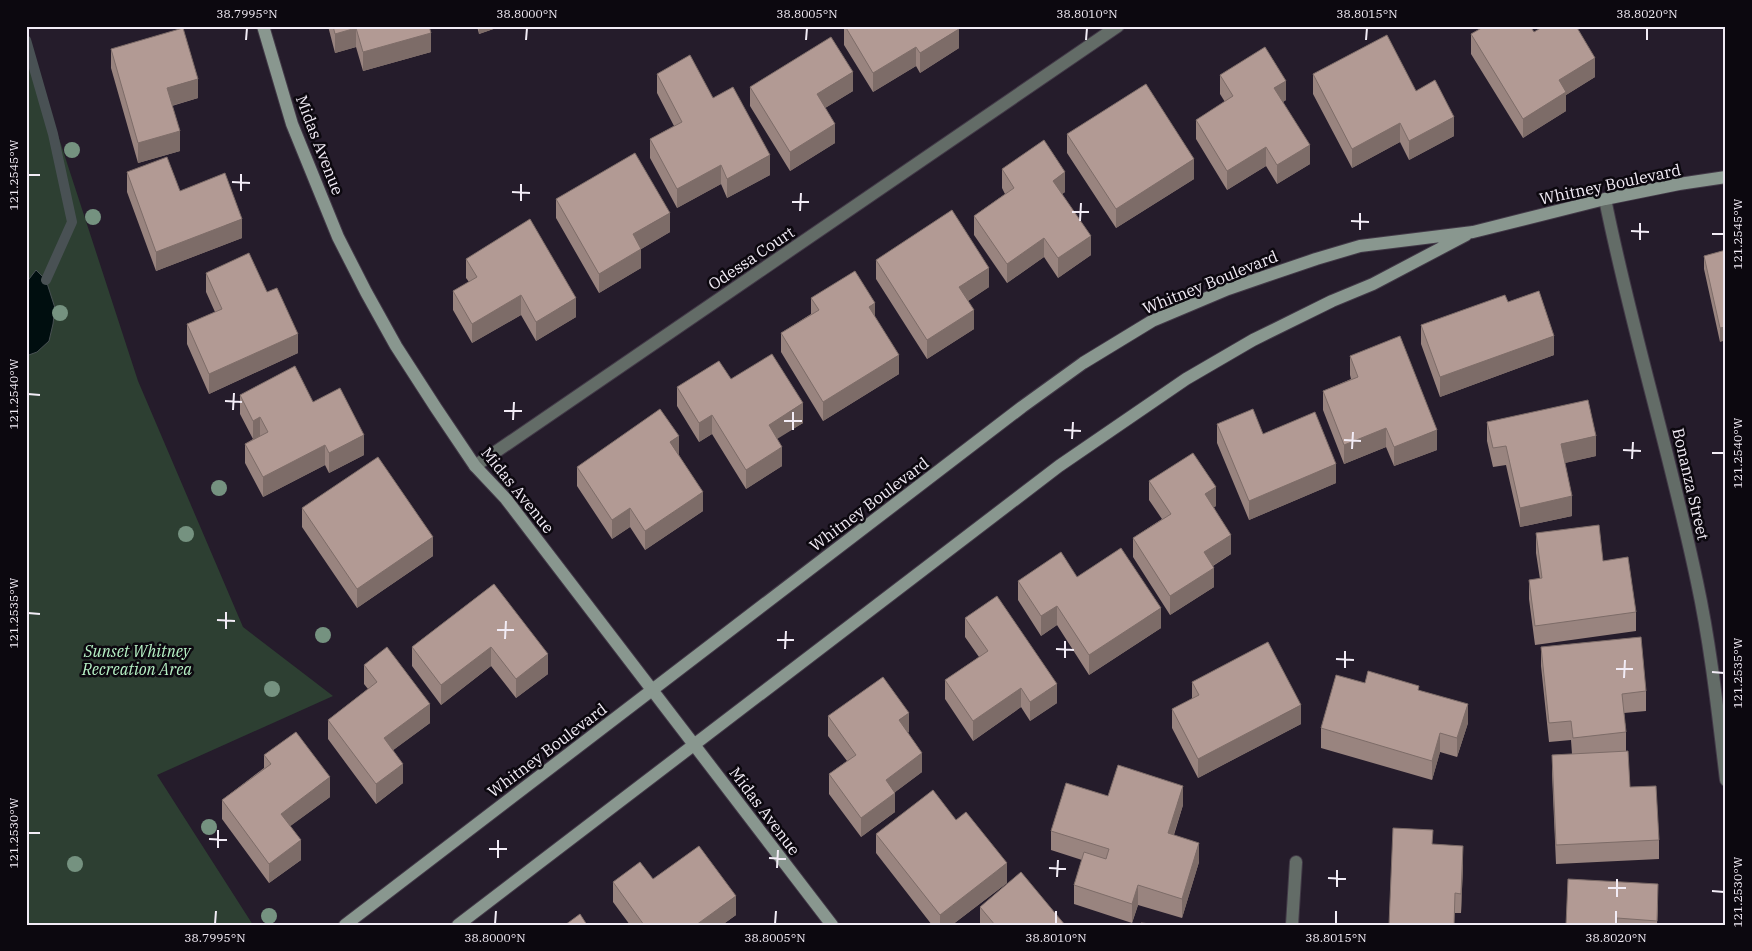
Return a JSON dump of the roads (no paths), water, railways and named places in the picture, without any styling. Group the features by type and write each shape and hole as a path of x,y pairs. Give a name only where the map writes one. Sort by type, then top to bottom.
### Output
{"street":[{"name":"Midas Avenue","path":"263,26 292,124 338,237 396,346 476,466 506,500 832,925"},
{"name":"Odessa Court","path":"476,466 1118,26"},
{"name":"Whitney Boulevard","path":"345,925 1022,407 1084,363 1152,321 1228,289 1360,246 1473,232 1605,200 1679,184 1726,177"},
{"name":"Bonanza Street","path":"1605,200 1698,583 1714,679 1726,780"},
{"name":"Whitney Boulevard","path":"458,925 1059,466 1186,380 1253,340 1332,301 1373,284 1473,232"},
{"path":"1292,925 1296,862"}],"waterway":[{"path":"26,40 53,134 72,222 46,280"}],"park label":[{"name":"Sunset Whitney Recreation Area","path":"137,660"}]}
